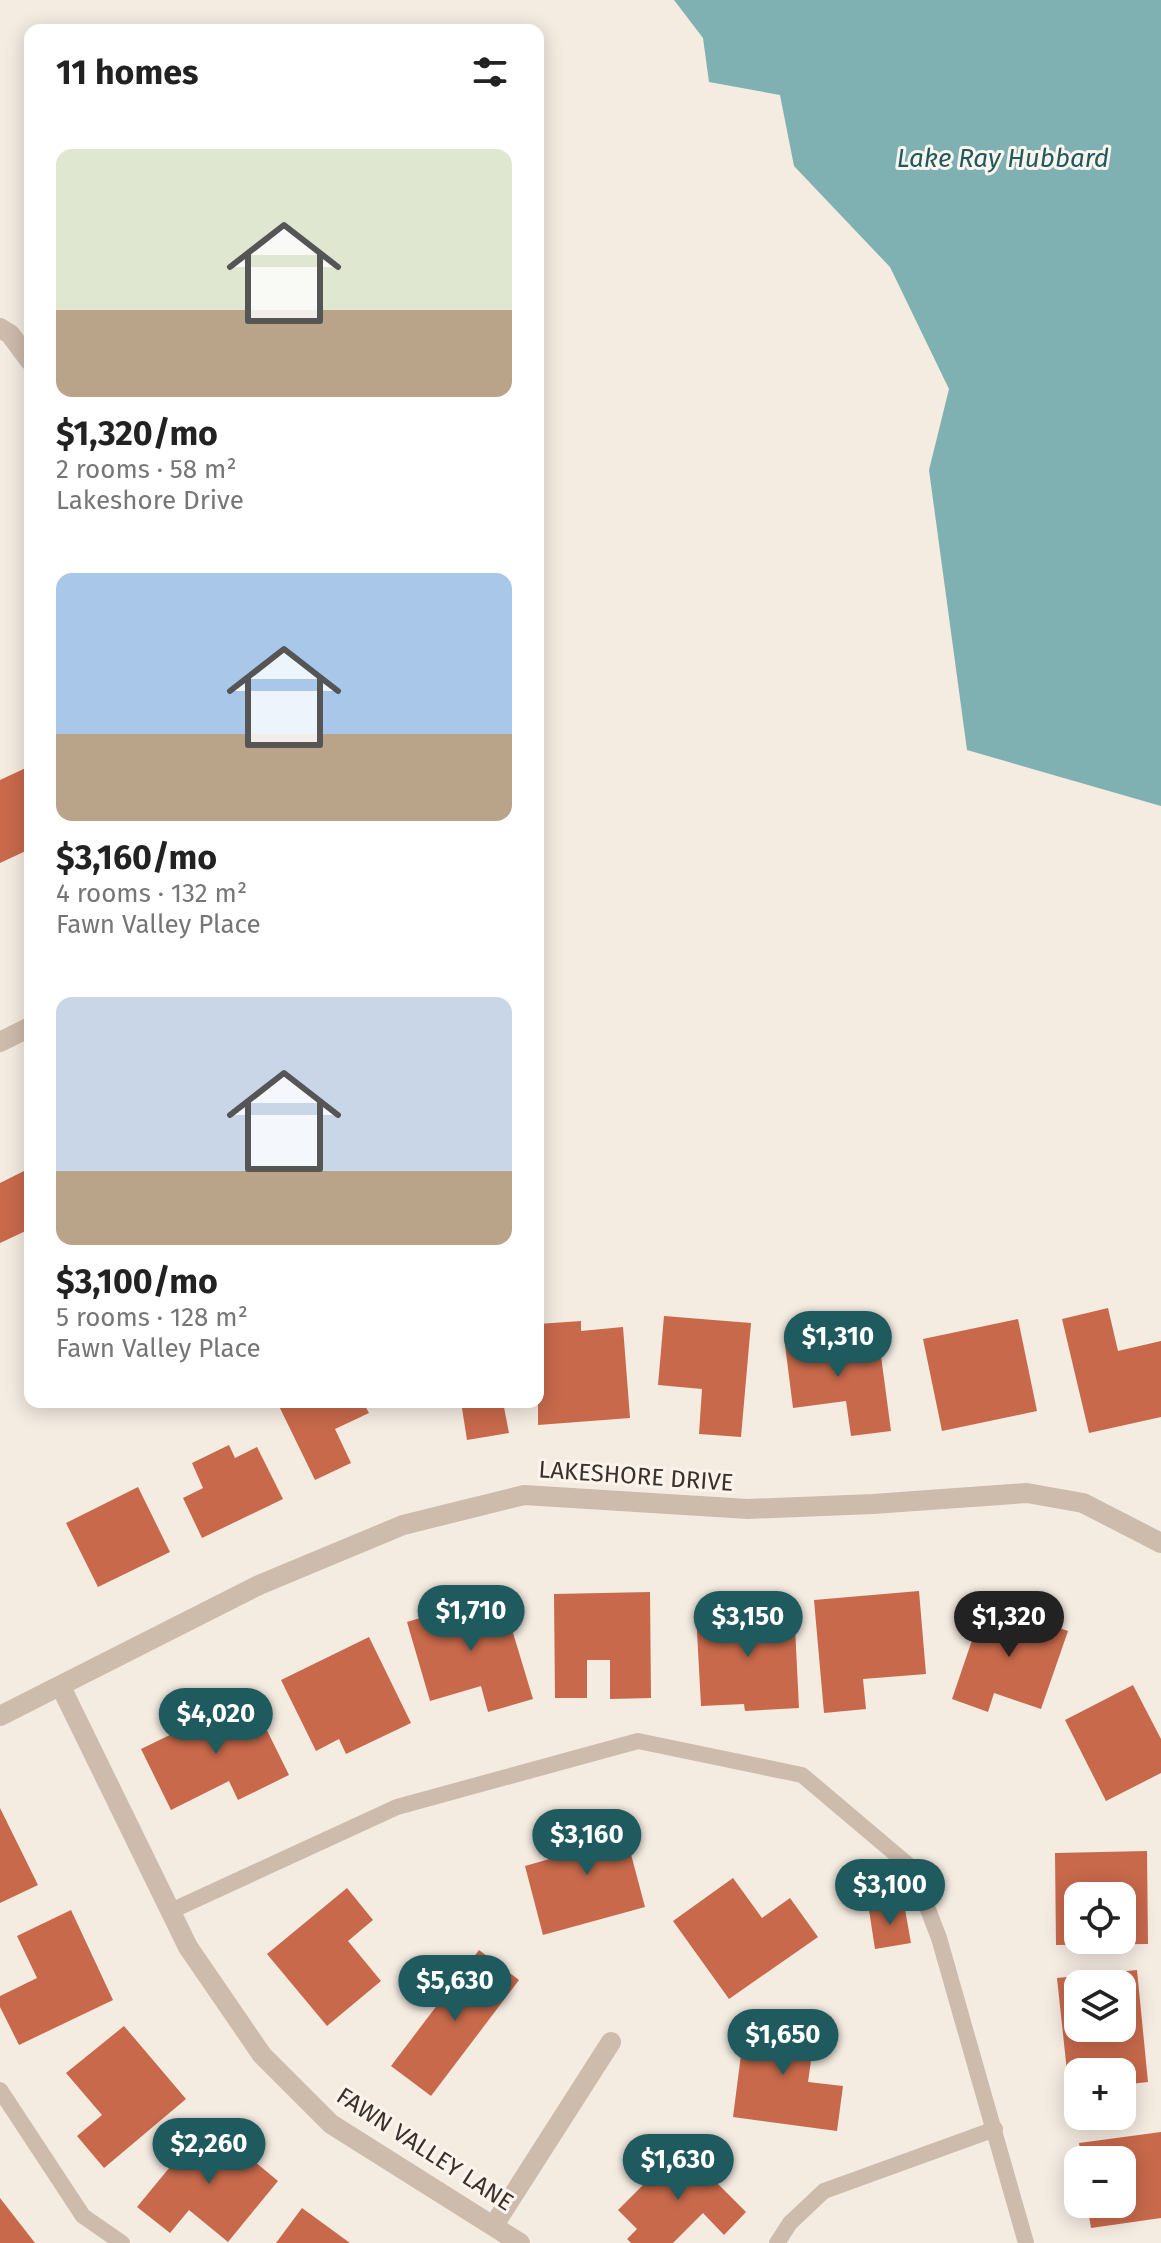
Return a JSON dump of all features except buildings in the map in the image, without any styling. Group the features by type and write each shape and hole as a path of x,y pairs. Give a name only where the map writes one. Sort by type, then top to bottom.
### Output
{"street":[{"path":"0,328 10,334 24,353"},
{"path":"0,1042 24,1030"},
{"name":"LAKESHORE DRIVE","path":"0,1716 259,1585 403,1525 524,1495 748,1509 1027,1493 1083,1503 1161,1543"},
{"name":"FAWN VALLEY LANE","path":"61,1687 188,1947 262,2055 331,2124 520,2243"},
{"path":"494,2225 611,2042"}],"lane":[{"path":"171,1911 397,1807 638,1741 802,1775 912,1868 939,1938 1026,2243"},
{"path":"0,2090 83,2216 122,2243"},
{"path":"777,2243 790,2223 824,2191 995,2129"}],"water":[{"name":"Lake Ray Hubbard","path":"674,0 1161,0 1161,806 967,750 929,470 949,389 890,267 794,166 780,95 709,82 703,38"}]}
